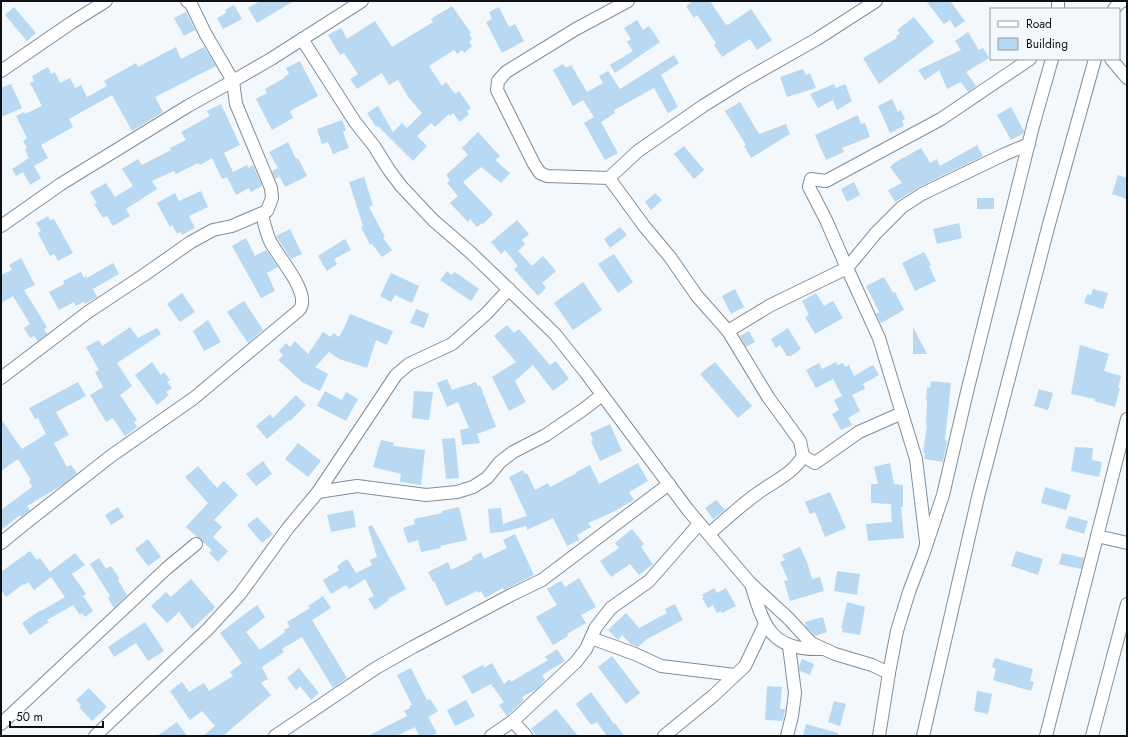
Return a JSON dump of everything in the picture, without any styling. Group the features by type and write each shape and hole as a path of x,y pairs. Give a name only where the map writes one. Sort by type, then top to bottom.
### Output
{"street":[{"path":"1,71 106,1"},
{"path":"1,378 88,312 196,239 213,230 232,226 267,211 272,198 271,188 236,104 233,81 205,33 191,4 187,1"},
{"path":"1,226 61,184 188,106 233,81 362,1"},
{"path":"628,1 506,72 498,81 497,90 534,164 540,172 547,176 609,178 638,151 703,106 743,81 817,39 876,1"},
{"path":"1115,8 1123,1"},
{"path":"302,39 355,122 374,146 401,186 433,220 470,252 555,334 699,524 750,583 789,619 811,643 822,649 872,665 889,673"},
{"path":"926,546 916,459 879,338 810,187 811,179 826,181 941,119 1029,60"},
{"path":"879,736 897,631 943,495 967,392 1029,144 1052,60"},
{"path":"923,736 979,493 1049,224 1095,60"},
{"path":"1112,60 1127,78"},
{"path":"728,331 771,305 847,268 876,232 902,207 922,194 1029,144"},
{"path":"609,178 644,226 670,257 697,296 728,331 768,397 800,441 803,456 798,465 744,503 709,534"},
{"path":"1,543 111,456 194,398 298,311 302,304 301,296 292,276 270,242 262,214"},
{"path":"95,736 208,629 234,600 288,528 318,492 396,375 409,364 452,344 488,313 509,289"},
{"path":"318,492 357,486 426,495 457,492 474,487 487,478 500,462 513,452 546,435 602,395"},
{"path":"803,456 815,463 859,432 902,413"},
{"path":"1046,736 1127,419"},
{"path":"275,736 376,668 542,580 669,484"},
{"path":"491,736 513,721 576,662 586,649 596,627 611,608 649,580 699,524"},
{"path":"1097,536 1127,543"},
{"path":"1,724 167,568 196,544"},
{"path":"750,583 765,624 776,637 789,646 805,650 822,649"},
{"path":"1092,736 1127,604"},
{"path":"664,736 713,696 745,666 765,624"},
{"path":"590,638 635,654 661,666 735,676"},
{"path":"787,736 792,716 795,693 789,646"},
{"path":"513,721 526,736"}],"building":[{"path":"260,1 294,1 257,23 248,8"},
{"path":"693,1 710,1 726,25 751,9 772,40 757,50 750,39 722,57 714,45 716,43 697,15 694,18 686,6"},
{"path":"926,1 950,1 965,21 955,28 950,20 944,24"},
{"path":"234,5 242,19 223,29 217,18 226,13 225,10"},
{"path":"452,6 471,33 469,34 472,39 469,42 472,46 464,53 462,50 457,54 454,50 429,66 442,86 446,82 455,94 459,91 471,108 467,111 469,114 460,122 453,113 450,116 449,114 435,127 431,123 417,136 427,146 413,161 378,126 376,127 367,113 378,106 393,132 402,123 407,128 422,113 409,98 398,80 389,85 382,73 357,89 350,79 358,74 344,53 340,55 328,35 341,28 347,39 375,21 392,47 433,22 431,19"},
{"path":"14,7 36,33 27,41 5,15"},
{"path":"499,7 509,27 515,24 524,41 502,53 486,22 492,19 489,12"},
{"path":"186,12 195,30 184,36 174,18"},
{"path":"914,17 934,42 879,84 863,58 897,38 896,36 900,33 897,30"},
{"path":"637,20 643,30 649,26 660,42 615,73 610,65 633,51 627,42 631,39 624,28"},
{"path":"968,32 979,50 983,48 989,58 966,72 976,86 968,92 961,82 947,89 939,70 925,80 918,70 961,50 955,41"},
{"path":"176,47 181,59 204,47 216,66 155,97 163,112 132,131 112,95 69,119 73,127 41,145 48,158 34,166 41,178 30,185 23,172 16,176 12,169 29,158 25,149 27,148 23,141 27,138 16,116 24,112 25,114 42,106 30,83 34,81 32,76 48,67 51,74 55,72 60,83 70,78 75,88 81,85 87,97 107,86 104,81 136,63 138,67"},
{"path":"674,55 679,63 661,75 678,107 668,113 654,88 614,110 615,113 601,122 618,153 605,160 584,123 594,117 583,100 573,106 553,70 563,64 566,68 571,65 587,92 603,83 599,76 608,71 620,89"},
{"path":"300,61 318,96 290,111 293,118 272,130 256,99 267,93 265,89 289,74 286,68"},
{"path":"803,69 806,75 810,73 816,88 787,97 780,77"},
{"path":"11,84 22,108 1,117 1,88"},
{"path":"834,84 836,88 845,84 852,101 837,110 833,100 818,108 810,94"},
{"path":"892,99 898,112 901,110 905,119 902,121 904,126 890,133 878,106"},
{"path":"740,102 759,134 786,124 790,134 751,158 744,146 746,145 725,111"},
{"path":"221,104 240,145 224,153 233,172 247,165 248,168 253,165 262,186 251,192 249,188 236,195 227,177 222,179 212,158 200,165 198,163 176,174 174,171 152,181 157,189 126,209 130,216 113,226 107,216 103,218 94,204 97,203 90,192 106,183 115,197 133,186 122,169 138,159 142,165 171,150 170,148 186,140 181,132 210,116 207,111"},
{"path":"1011,107 1024,133 1011,140 997,115"},
{"path":"858,115 861,124 865,123 870,137 842,148 844,152 826,160 815,135"},
{"path":"342,120 346,130 343,132 349,148 333,154 328,142 322,144 317,129"},
{"path":"478,132 500,156 495,160 510,173 501,183 481,167 463,182 493,214 483,224 482,223 477,227 470,219 468,222 450,203 458,196 447,183 450,180 446,175 468,155 462,148"},
{"path":"288,142 296,159 298,158 307,176 285,187 280,177 275,179 272,171 278,168 269,152"},
{"path":"977,145 983,156 919,187 895,202 888,190 902,183 890,167 896,162 921,148 930,163 937,159 940,166"},
{"path":"684,146 704,170 694,179 674,154"},
{"path":"1118,175 1127,178 1127,199 1112,194"},
{"path":"364,177 373,205 369,207 385,237 383,238 392,250 382,257 372,244 370,245 361,227 363,226 349,182"},
{"path":"854,182 860,195 847,202 841,189"},
{"path":"201,191 208,207 189,216 195,228 182,235 181,232 177,234 172,225 170,227 157,203 175,193 179,201"},
{"path":"655,193 662,200 651,210 645,202"},
{"path":"977,198 994,198 994,209 977,209"},
{"path":"48,216 50,220 54,219 73,253 58,261 54,254 50,256 38,233 41,231 36,223"},
{"path":"517,220 529,234 522,240 525,244 518,251 532,266 543,256 556,271 542,283 546,288 538,296 514,269 518,266 505,250 501,254 491,242"},
{"path":"959,223 962,238 937,244 933,229"},
{"path":"620,227 627,235 610,248 604,239"},
{"path":"290,229 302,254 291,259 276,236"},
{"path":"246,238 255,256 266,250 278,267 267,273 275,291 261,298 232,246"},
{"path":"345,239 351,250 334,259 337,264 327,271 318,256"},
{"path":"924,252 931,265 929,266 936,281 915,291 902,263"},
{"path":"614,254 633,282 618,293 598,264"},
{"path":"21,258 35,285 24,290 47,327 44,329 47,334 38,341 34,336 30,338 24,328 30,324 13,296 1,303 1,275 12,270 9,265"},
{"path":"113,263 119,274 93,289 97,297 85,304 84,302 76,306 74,302 59,310 49,292 64,284 63,281 81,272 84,278 86,276 87,278"},
{"path":"447,271 451,275 455,272 479,289 471,301 440,280"},
{"path":"391,273 419,286 412,303 395,295 391,302 380,296"},
{"path":"884,277 893,293 895,292 904,310 881,323 876,314 879,312 866,286"},
{"path":"583,282 602,310 573,330 554,303"},
{"path":"735,289 744,307 731,314 722,296"},
{"path":"1093,289 1108,293 1103,309 1084,303 1087,294 1091,295"},
{"path":"182,293 195,312 180,322 167,304"},
{"path":"816,293 824,306 833,301 843,318 815,334 805,317 809,315 802,301"},
{"path":"244,301 263,330 248,343 227,312"},
{"path":"416,309 429,314 424,328 410,323"},
{"path":"350,314 393,331 387,345 376,340 367,368 339,359 329,352 315,367 328,374 320,391 302,382 278,360 283,355 279,351 286,343 290,347 295,341 308,354 323,332 331,337 333,333 339,337"},
{"path":"208,320 221,342 204,351 193,331"},
{"path":"507,325 514,333 519,329 550,365 556,361 569,379 553,391 533,365 515,381 526,402 509,411 492,377 516,362 494,336"},
{"path":"130,327 138,338 157,328 161,334 117,363 132,386 120,395 137,420 134,422 137,427 125,436 113,418 106,422 90,395 103,387 95,372 99,370 86,347 99,340 102,346"},
{"path":"913,327 927,354 913,354"},
{"path":"788,328 801,349 791,356 787,356 780,345 776,348 771,339"},
{"path":"749,331 755,342 746,347 740,336"},
{"path":"1080,345 1109,354 1104,371 1121,376 1118,388 1120,388 1115,407 1094,401 1095,399 1071,394"},
{"path":"152,362 161,375 164,372 170,380 167,382 172,388 166,392 169,395 157,405 135,375"},
{"path":"715,362 752,406 738,418 700,374"},
{"path":"836,362 838,365 843,363 845,367 849,365 854,376 873,365 879,375 863,384 865,389 852,395 860,411 848,418 852,425 841,430 832,414 839,410 834,400 842,396 833,379 816,388 806,370 819,363 822,369"},
{"path":"447,379 452,390 476,382 478,387 480,385 496,427 477,434 480,443 462,445 460,430 469,428 458,402 447,407 437,383"},
{"path":"931,381 951,383 945,440 947,441 943,462 924,459 925,453 923,453 927,425 927,387 930,388"},
{"path":"78,382 86,396 56,412 69,435 54,443 67,467 71,465 77,473 64,484 27,506 30,510 21,517 20,515 1,530 1,510 32,487 29,481 31,480 18,459 1,471 1,419 22,449 46,434 38,418 35,419 29,408"},
{"path":"1039,389 1053,393 1048,410 1034,406"},
{"path":"325,391 342,400 346,392 358,399 346,421 317,406"},
{"path":"414,391 433,392 429,420 412,418"},
{"path":"296,395 306,405 290,421 289,420 267,439 256,426 270,414 273,418"},
{"path":"610,424 622,451 600,461 591,441 593,440 590,433"},
{"path":"455,438 459,478 446,479 442,439"},
{"path":"381,440 394,443 393,446 425,450 421,485 400,482 401,474 373,467"},
{"path":"298,443 321,461 308,477 285,459"},
{"path":"1075,447 1093,448 1092,460 1102,462 1099,477 1071,471"},
{"path":"263,461 272,474 256,486 246,474"},
{"path":"638,463 648,481 629,492 634,500 613,512 588,523 591,527 577,535 579,540 567,546 553,518 527,530 526,526 503,532 490,533 488,509 501,508 503,524 527,516 509,477 523,470 525,474 527,473 535,490 548,483 550,487 590,465 599,484"},
{"path":"890,463 894,484 903,485 903,507 901,507 904,538 868,541 866,524 892,522 891,504 871,503 871,484 878,484 874,467"},
{"path":"198,466 217,488 224,481 238,495 214,520 222,527 213,537 228,551 218,562 209,553 212,550 186,527 208,503 185,477"},
{"path":"1045,487 1071,495 1066,510 1041,503"},
{"path":"830,492 846,528 825,537 815,512 810,514 805,502"},
{"path":"716,500 725,510 713,519 705,508"},
{"path":"118,507 124,517 111,525 105,515"},
{"path":"459,507 467,540 421,552 418,540 408,543 403,528 415,524 414,519 442,513 442,511"},
{"path":"353,510 356,527 331,532 327,515"},
{"path":"1069,516 1088,521 1084,534 1065,528"},
{"path":"257,517 273,534 262,543 247,525"},
{"path":"372,525 406,589 388,599 389,600 375,610 368,599 374,596 365,579 349,589 346,585 331,594 323,580 339,570 337,566 347,559 356,573 372,565 370,560 377,557 368,527"},
{"path":"632,529 644,544 641,547 653,564 639,575 630,564 611,577 600,561 619,548 615,543"},
{"path":"515,534 534,575 504,590 503,588 485,598 481,591 478,593 477,591 446,606 428,572 448,562 451,570 473,559 472,557 481,552 484,559 507,548 503,540"},
{"path":"148,539 161,557 148,566 135,549"},
{"path":"800,547 807,562 812,579 820,577 824,591 790,601 784,581 788,580 780,562 785,560 782,555"},
{"path":"30,551 37,560 40,558 50,572 75,553 85,565 72,574 86,594 83,596 93,611 85,617 82,613 80,615 73,605 47,620 49,622 30,635 22,623 41,610 65,597 51,577 34,590 28,582 24,585 23,584 6,597 1,590 1,572"},
{"path":"1016,551 1043,559 1038,575 1011,566"},
{"path":"1062,553 1084,558 1081,569 1059,564"},
{"path":"99,558 106,569 111,566 119,578 118,580 127,595 114,608 108,598 110,596 90,564"},
{"path":"837,571 860,574 857,595 834,591"},
{"path":"579,578 596,607 581,615 586,623 567,634 568,636 553,645 536,617 557,605 547,589 561,581 565,587"},
{"path":"191,579 215,607 214,609 192,629 179,612 167,623 151,606 166,592 171,597"},
{"path":"714,588 717,593 726,588 736,606 722,613 721,611 717,613 713,605 708,608 702,598 704,597 702,595"},
{"path":"323,596 331,608 312,620 347,678 333,688 302,637 282,649 284,652 262,667 268,679 261,683 271,695 223,736 203,736 215,726 202,711 190,720 170,691 182,682 189,692 204,683 209,691 233,676 230,672 242,663 220,633 257,605 265,617 246,632 260,650 285,632 284,630 290,627 287,622 310,608 308,606"},
{"path":"847,602 865,607 860,635 842,632 843,628 841,629"},
{"path":"675,604 683,620 647,639 638,647 631,644 622,635 618,640 608,630 626,613 639,628 667,613 665,609"},
{"path":"823,617 827,632 815,636 806,627 805,622"},
{"path":"145,622 164,651 148,661 136,643 114,657 108,647"},
{"path":"557,649 565,661 542,675 545,680 537,689 522,697 524,700 507,716 499,705 504,702 491,684 472,694 462,676 483,665 484,668 492,663 504,684 510,679 511,682 548,660 545,657"},
{"path":"612,656 640,693 626,704 598,667"},
{"path":"995,658 1033,669 1030,681 1034,682 1031,691 993,680 996,669 992,667"},
{"path":"802,659 814,664 810,675 800,671 799,666"},
{"path":"299,668 319,693 311,700 300,686 296,690 287,678"},
{"path":"411,668 427,700 430,699 438,711 428,717 437,733 431,736 419,736 415,727 396,736 368,736 407,716 404,711 412,705 397,675"},
{"path":"767,686 782,687 780,709 785,709 783,721 765,720"},
{"path":"89,688 107,707 92,721 79,707 81,705 76,700"},
{"path":"977,691 992,694 988,714 974,711"},
{"path":"591,692 624,736 607,736 597,722 591,725 576,704"},
{"path":"466,700 475,716 455,726 447,710"},
{"path":"834,701 846,704 840,726 828,722"},
{"path":"556,709 578,736 537,736 531,729"},
{"path":"177,722 187,736 157,736"},
{"path":"806,724 838,733 838,736 803,736"}]}
